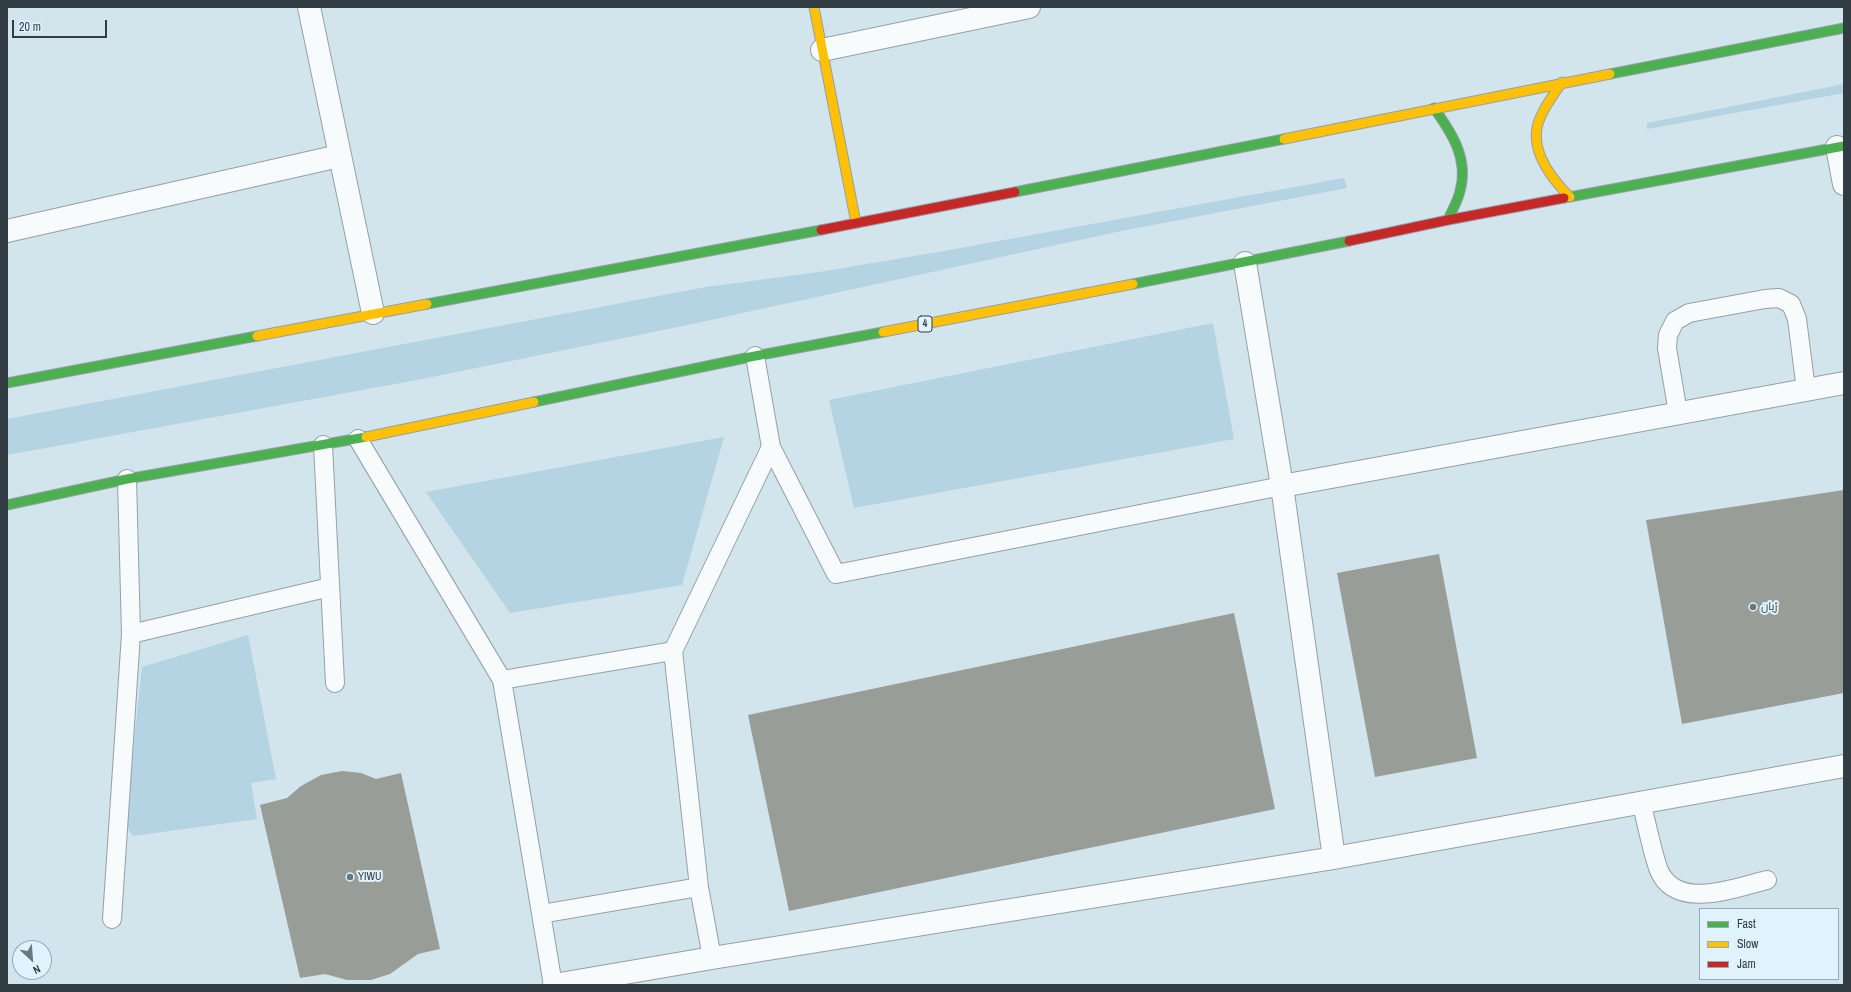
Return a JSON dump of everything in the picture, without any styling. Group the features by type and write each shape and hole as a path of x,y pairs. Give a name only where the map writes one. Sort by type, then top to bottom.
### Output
{"main road":[{"path":"814,7 856,223"},
{"path":"7,383 856,223 1562,82 1844,28"},
{"path":"1562,82 1540,117 1536,140 1546,168 1554,181 1570,197"},
{"path":"1434,108 1454,137 1462,164 1461,189 1448,220"},
{"name":"4","path":"7,505 127,479 358,439 756,356 1245,262 1448,220 1841,147"}],"street":[{"path":"309,7 373,313"},
{"path":"822,50 1029,7"},
{"path":"1841,147 1844,184"},
{"path":"7,231 339,156"},
{"path":"1245,262 1282,486 1334,858"},
{"path":"1282,486 1844,383"},
{"path":"554,985 712,958 1334,858 1844,766"}],"lane":[{"path":"1678,414 1667,348 1668,335 1675,321 1689,313 1704,310 1779,298 1791,304 1797,319 1806,390"},
{"path":"756,356 771,447 836,574 1282,486"},
{"path":"358,439 502,680 554,985"},
{"path":"323,445 335,683"},
{"path":"712,958 698,887 673,651 771,447"},
{"path":"112,919 131,634 127,479"},
{"path":"131,634 330,587"},
{"path":"502,680 673,651"},
{"path":"1641,802 1658,869 1668,885 1687,894 1707,894 1767,880"},
{"path":"541,914 698,887"}],"shaded area":[{"path":"1844,84 1844,93 1647,129 1647,123"},
{"path":"1344,178 1347,188 1121,231 678,327 417,380 7,455 7,419 706,287 819,272 944,251"},
{"path":"1213,323 1234,439 854,508 829,400"},
{"path":"724,437 682,585 510,613 426,492"},
{"path":"248,635 276,779 251,783 257,819 133,836 125,825 142,667"}],"building":[{"name":"ژیان","path":"1844,490 1844,693 1682,724 1646,520"},
{"path":"1439,554 1477,758 1375,777 1337,573"},
{"path":"1234,613 1275,809 789,911 748,715"},
{"name":"YIWU","path":"342,771 361,773 376,779 401,773 440,949 418,954 390,974 371,980 347,980 325,974 300,978 260,805 287,798 301,786 321,775"}],"traffic: fast":[{"path":"1610,74 1844,28"},
{"path":"1434,108 1453,137 1462,168 1462,179 1459,195 1448,220"},
{"path":"1015,192 1284,139"},
{"path":"1564,198 1844,146"},
{"path":"427,304 821,230"},
{"path":"1133,284 1349,241"},
{"path":"534,402 755,356 883,332"},
{"path":"7,383 257,336"},
{"path":"7,505 127,479 366,437"}],"traffic: slow":[{"path":"814,7 856,223"},
{"path":"1284,139 1610,74"},
{"path":"1562,82 1541,116 1537,127 1536,138 1538,150 1542,160 1555,180 1570,197"},
{"path":"883,332 1133,284"},
{"path":"257,336 427,304"},
{"path":"366,437 534,402"}],"traffic: jam":[{"path":"821,230 1015,192"},
{"path":"1349,241 1564,198"}],"place":[{"name":"ژیان","path":"1753,607"},
{"name":"YIWU","path":"350,877"}]}
